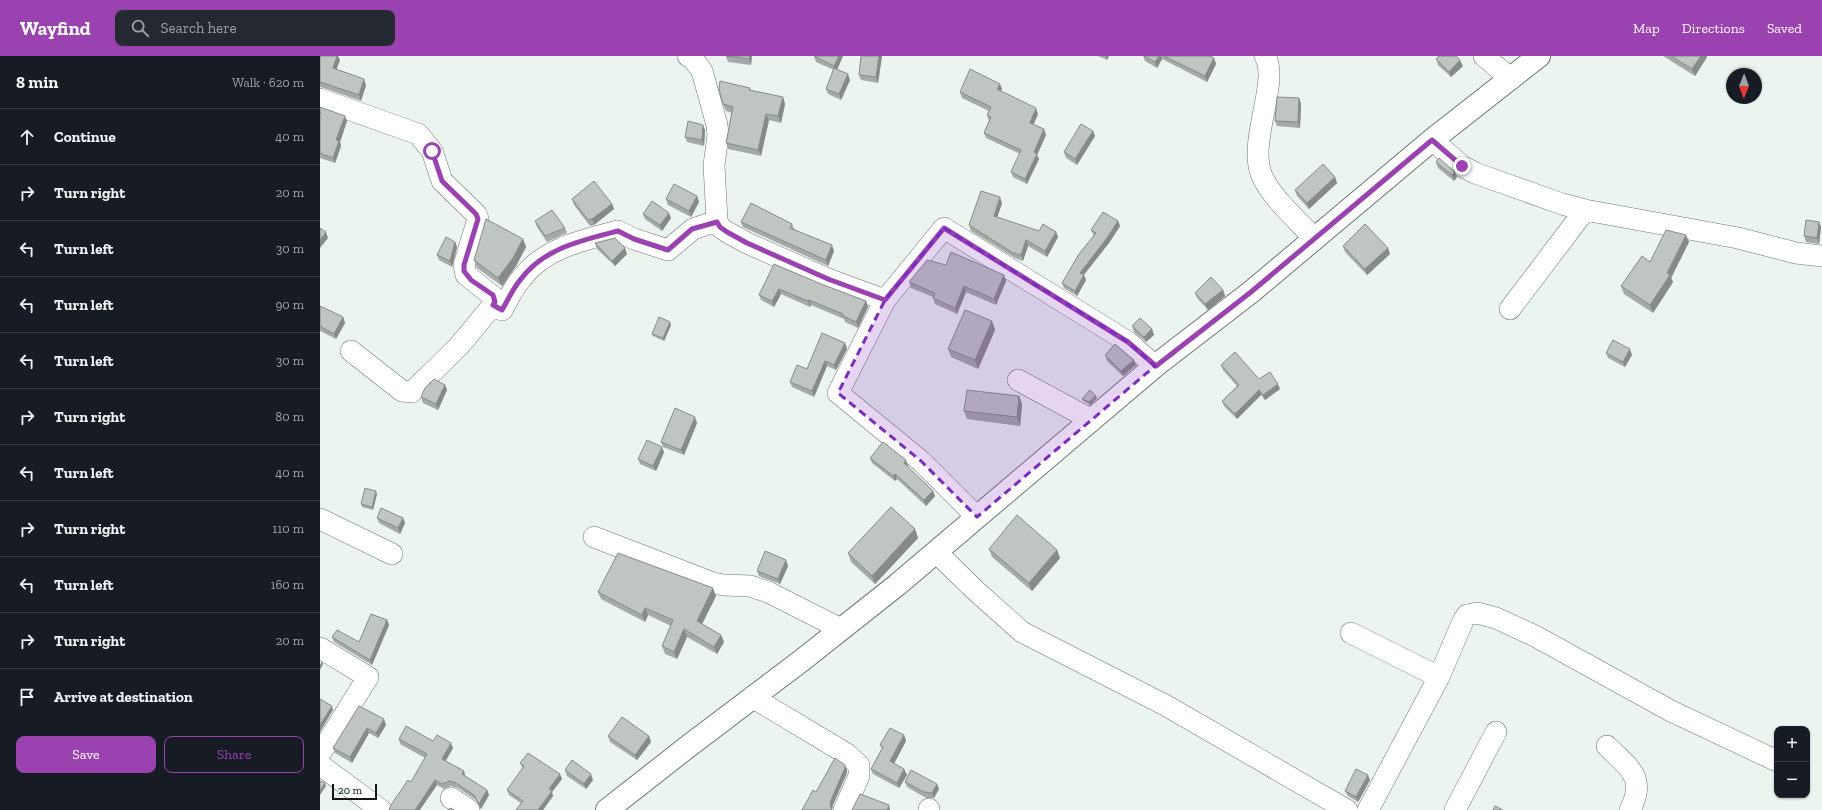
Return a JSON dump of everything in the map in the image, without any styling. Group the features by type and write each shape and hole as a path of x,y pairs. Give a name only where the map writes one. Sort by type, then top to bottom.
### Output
{"main road":[{"path":"607,810 841,629 977,518 1156,366 1315,239 1432,140 1539,56"}],"street":[{"path":"688,56 702,71 717,125 714,165 717,222 720,227 747,243 828,279 885,300"},
{"path":"1265,56 1269,74 1260,125 1258,158 1261,175 1268,188 1315,239"},
{"path":"1484,56 1511,79"},
{"path":"320,100 418,134 427,144 436,160 442,181 476,214 478,219 464,265 464,271 471,280 493,295 495,302 459,346 412,392 402,391 351,352"},
{"path":"1432,140 1462,166 1475,173 1562,204 1585,210 1738,238 1796,253 1822,256"},
{"path":"1510,309 1585,210"},
{"path":"493,305 502,310 521,278 545,256 582,240 618,231 634,239 668,250 692,229 717,222"},
{"path":"977,518 921,461 838,393 885,300 944,228 1128,342 1156,366"},
{"path":"1018,380 1092,420"},
{"path":"320,519 392,554"},
{"path":"594,537 713,583 750,586 768,592 841,629"},
{"path":"936,552 976,591 1022,632 1165,705 1347,810"},
{"path":"1368,810 1439,677 1463,621 1467,615 1477,613 1496,618 1535,636 1671,711 1774,760"},
{"path":"1351,633 1439,677"},
{"path":"320,648 368,677 320,754"},
{"path":"752,697 847,754 859,765 859,776 844,810"},
{"path":"1455,810 1496,732"},
{"path":"1607,746 1634,773 1637,781 1636,799 1630,810"},
{"path":"320,765 381,810"},
{"path":"451,798 469,810"}],"highlighted area":[{"path":"944,228 1128,342 1155,366 977,517 921,461 838,393 885,300"}],"building":[{"path":"320,56 337,56 333,68 364,79 359,95 320,82"},
{"path":"726,56 750,56 749,59"},
{"path":"814,56 839,56 834,66"},
{"path":"861,56 879,56 876,77 859,75"},
{"path":"1144,56 1159,56 1155,62"},
{"path":"1164,56 1210,56 1214,58 1205,76"},
{"path":"1439,56 1456,56 1460,60 1449,72 1436,59"},
{"path":"1671,56 1701,56 1692,69"},
{"path":"834,68 848,74 839,94 826,89"},
{"path":"970,69 1000,84 997,89 1036,108 1030,123 1044,129 1034,152 1037,154 1025,179 1011,172 1021,150 984,133 991,117 987,115 991,107 960,92"},
{"path":"720,81 750,88 749,90 783,97 778,116 766,114 758,150 726,143 733,107 723,104 719,89"},
{"path":"1277,97 1299,98 1298,122 1275,121"},
{"path":"320,107 345,116 336,140 339,141 333,158 320,153"},
{"path":"688,121 703,125 702,140 685,137"},
{"path":"1081,124 1093,131 1075,159 1064,152"},
{"path":"1439,158 1455,172 1452,175 1436,162"},
{"path":"1323,164 1335,177 1307,203 1295,190"},
{"path":"594,181 612,204 592,219 588,220 572,199"},
{"path":"674,184 697,196 689,211 666,199"},
{"path":"981,191 1000,197 994,216 1039,231 1043,224 1056,232 1045,251 1026,240 1021,255 1013,253 969,225"},
{"path":"652,201 669,213 660,225 643,214"},
{"path":"751,203 792,224 790,228 832,245 826,260 741,222"},
{"path":"552,210 565,228 545,236 535,221"},
{"path":"1103,212 1118,221 1080,273 1084,275 1075,291 1062,283 1079,254 1096,233 1091,230"},
{"path":"486,219 523,239 513,258 498,278 474,260"},
{"path":"1806,220 1819,222 1817,238 1804,236"},
{"path":"1365,224 1388,248 1365,269 1343,246"},
{"path":"320,228 326,232 320,240"},
{"path":"1666,230 1686,235 1667,273 1670,275 1650,305 1621,286 1642,256 1650,262"},
{"path":"446,237 455,242 450,261 437,255"},
{"path":"615,238 625,248 612,261 595,243"},
{"path":"951,252 1004,275 994,299 964,286 955,308 933,298 935,293 909,282 927,260 946,265"},
{"path":"774,264 866,301 856,322 843,316 843,314 779,289 772,301 759,295"},
{"path":"1211,277 1223,290 1205,304 1195,293"},
{"path":"320,306 343,317 334,334 320,326"},
{"path":"965,310 992,321 975,360 948,349"},
{"path":"659,317 670,322 663,338 652,334"},
{"path":"1140,318 1152,329 1144,337 1132,326"},
{"path":"822,333 845,343 834,365 825,361 812,391 790,382 797,365 807,369"},
{"path":"1613,340 1630,349 1623,362 1606,353"},
{"path":"1115,344 1134,360 1121,371 1105,355"},
{"path":"1235,352 1259,379 1270,372 1278,384 1263,395 1259,390 1235,414 1222,401 1239,385 1221,365"},
{"path":"434,379 445,385 436,404 421,397 425,388"},
{"path":"967,390 1019,396 1017,417 964,411"},
{"path":"1090,390 1096,396 1089,402 1082,399"},
{"path":"675,408 695,417 681,450 661,442"},
{"path":"647,440 662,447 653,466 638,459"},
{"path":"883,442 906,460 904,463 933,491 924,500 895,474 893,476 870,458"},
{"path":"365,488 376,491 372,507 361,504"},
{"path":"891,507 915,529 872,576 848,553"},
{"path":"381,508 403,518 398,528 377,518"},
{"path":"1017,515 1057,550 1029,583 989,549"},
{"path":"765,551 786,560 778,579 757,571"},
{"path":"618,553 713,588 697,621 721,635 714,647 684,629 674,652 662,646 673,620 645,608 642,615 598,592"},
{"path":"371,614 387,620 370,660 332,637 337,630 359,642"},
{"path":"320,699 332,706 320,725"},
{"path":"359,706 384,719 376,733 367,728 350,757 333,748"},
{"path":"622,717 649,736 635,755 608,736"},
{"path":"406,726 433,741 437,735 451,743 442,759 464,771 462,774 487,790 479,804 474,795 456,783 450,781 442,784 435,780 415,810 389,810 408,780 411,782 427,754 399,739"},
{"path":"890,728 904,735 890,761 904,769 897,783 871,769 883,747 880,745"},
{"path":"528,753 560,774 549,789 552,791 538,810 516,810 523,801 507,790 524,766 520,763"},
{"path":"835,758 845,765 845,768 831,800 830,806 832,810 802,810 813,790 816,792"},
{"path":"572,760 591,774 584,784 565,770"},
{"path":"1356,769 1368,775 1356,797 1345,791"},
{"path":"911,770 937,784 932,793 924,792 905,782"},
{"path":"320,781 325,783 320,791"},
{"path":"860,794 889,805 887,810 852,810"},
{"path":"1495,806 1503,810 1493,810"}],"route":[{"path":"432,151 442,181 452,193 476,214 478,219 464,265 464,271 471,280 493,295 495,298 493,305 502,310 521,278 545,256 582,240 618,231 634,239 668,250 692,229 717,222 720,227 727,232 747,243 828,279 885,300 944,228 1128,342 1156,366 1251,292 1432,140 1462,166"}]}
